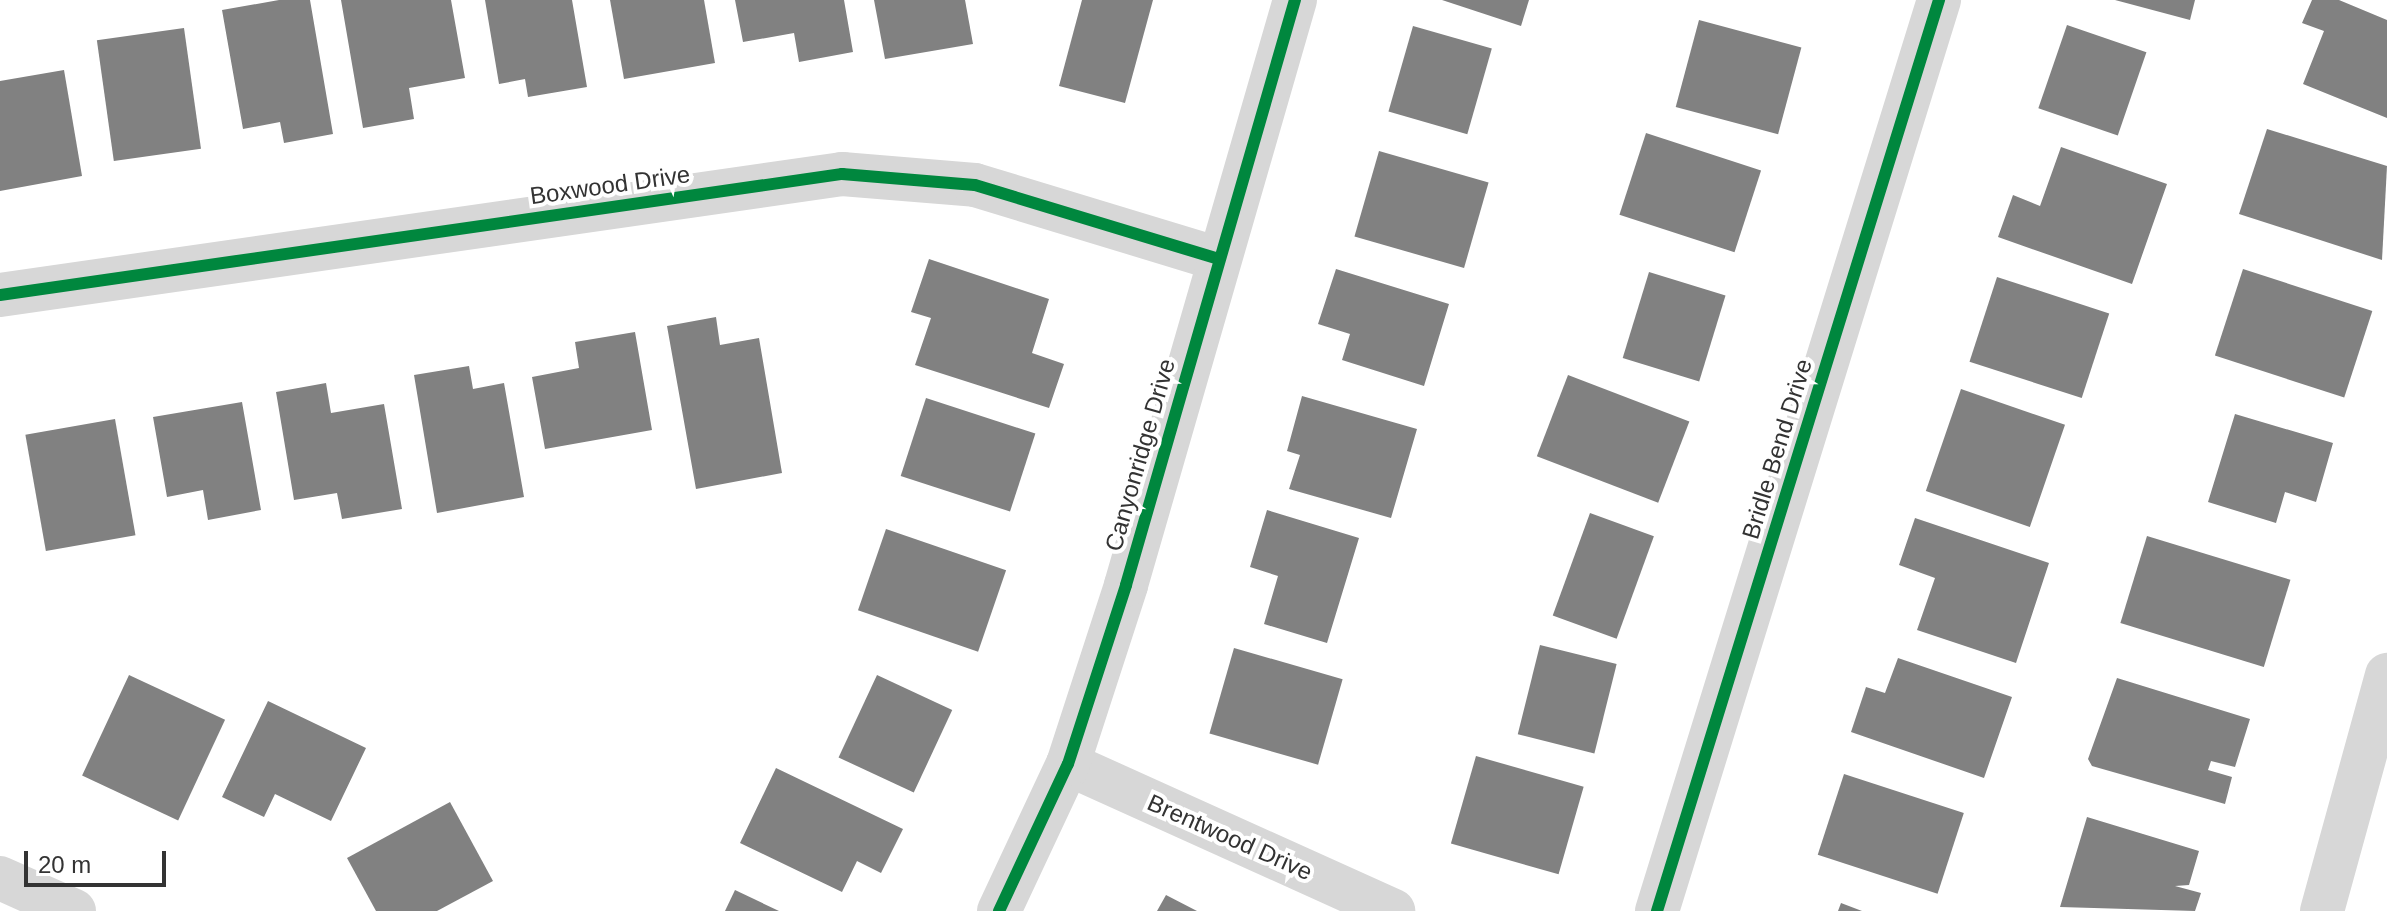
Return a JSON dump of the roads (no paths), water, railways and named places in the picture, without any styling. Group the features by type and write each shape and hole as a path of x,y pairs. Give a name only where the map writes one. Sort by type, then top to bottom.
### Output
{"street":[{"name":"Canyonridge Drive","path":"999,911 1068,764 1295,0"},
{"name":"Bridle Bend Drive","path":"1657,911 1939,0"},
{"name":"Boxwood Drive","path":"0,295 842,174 975,185 1218,259"},
{"path":"2322,911 2387,675"},
{"name":"Brentwood Drive","path":"1068,764 1393,911"},
{"path":"0,878 74,911"}]}
